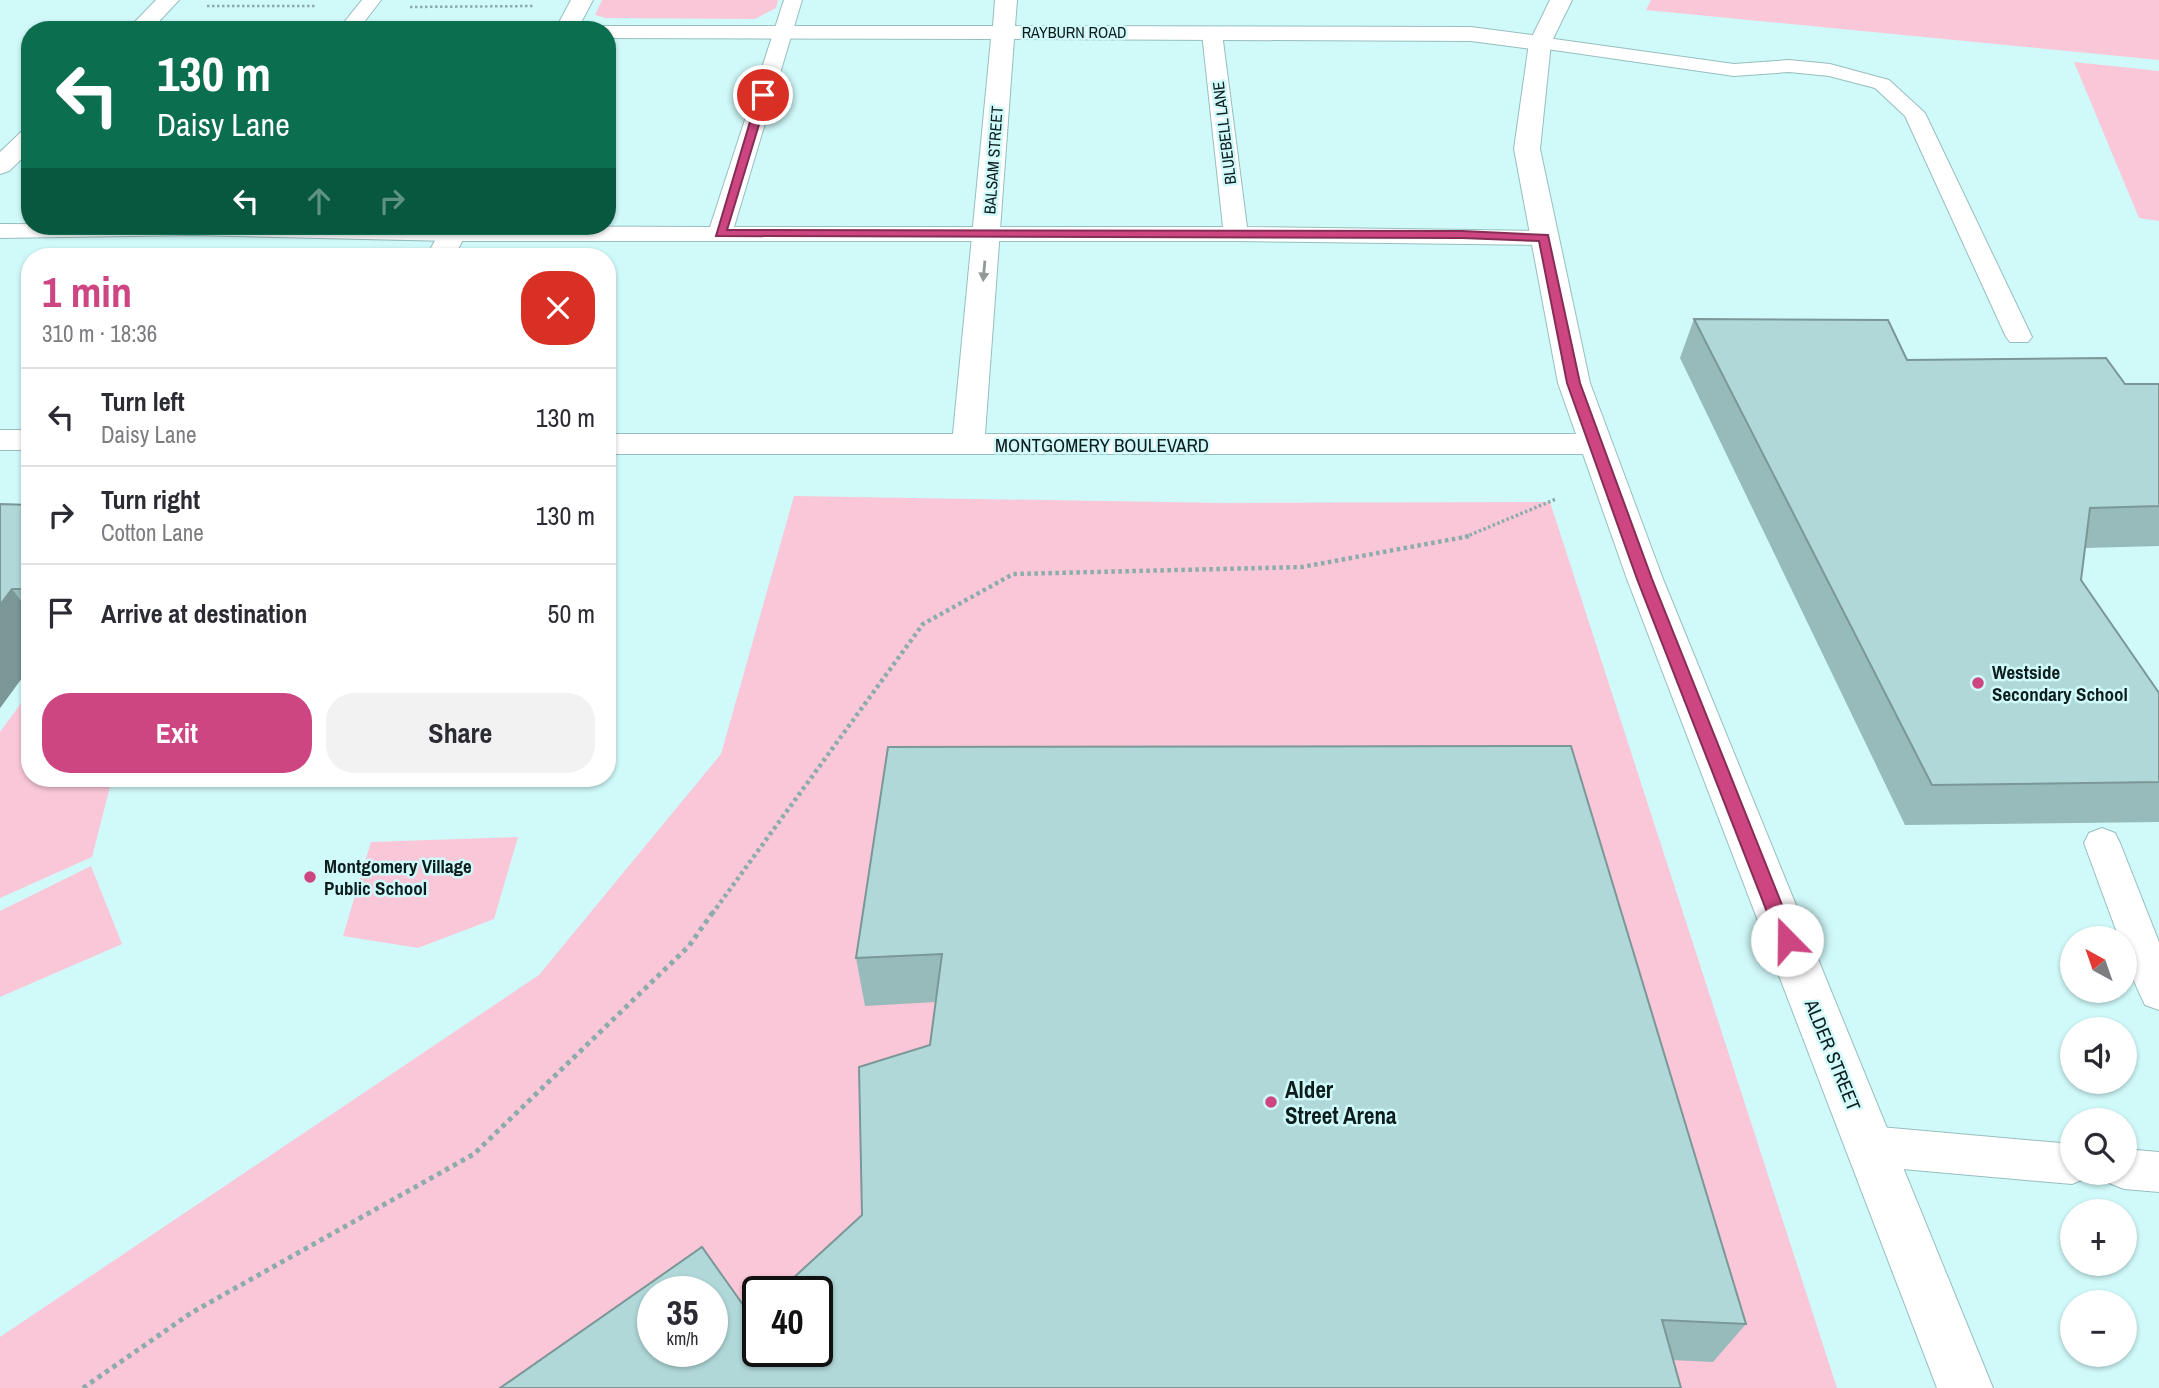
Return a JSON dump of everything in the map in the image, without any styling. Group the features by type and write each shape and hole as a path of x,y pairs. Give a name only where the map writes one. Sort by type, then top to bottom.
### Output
{"street":[{"path":"147,21 168,0"},
{"path":"571,21 582,0"},
{"name":"BALSAM STREET","path":"968,445 988,236 1006,0"},
{"name":"ALDER STREET","path":"1561,0 1540,43 1527,149 1574,383 1645,579 1965,1388"},
{"name":"RAYBURN ROAD","path":"616,31 1471,34 1540,43"},
{"path":"0,166 21,146"},
{"path":"0,440 21,440"},
{"name":"MONTGOMERY BOULEVARD","path":"616,444 1596,444"}],"lane":[{"path":"355,21 372,0"},
{"path":"720,233 793,0"},
{"name":"BLUEBELL LANE","path":"1212,33 1236,234"},
{"path":"1540,43 1734,70 1789,66 1830,70 1882,84 1914,113 2019,337"},
{"path":"0,231 21,231"},
{"path":"364,235 449,239 720,233 988,236 1236,234 1544,238"},
{"path":"2102,843 2159,993"},
{"path":"1869,1146 2060,1163"},
{"path":"2137,1170 2159,1172"}],"path":[{"path":"207,6 318,6"},
{"path":"401,7 545,6"},
{"path":"83,1388 191,1313 474,1154 689,946 923,624 1013,574 1302,567 1466,537 1556,499"}],"shaded area":[{"path":"602,0 778,0 776,8 755,19 606,18 595,15"},
{"path":"1651,0 2159,0 2159,60 1646,10"},
{"path":"2074,62 2159,71 2159,221 2139,218"},
{"path":"794,496 1223,503 1550,502 1837,1388 0,1388 0,1337 539,975 721,754"},
{"path":"21,703 21,787 110,787 92,857 0,898 0,732"},
{"path":"518,837 494,919 418,948 343,936 371,842"},
{"path":"91,866 122,944 0,997 0,911"}],"building":[{"path":"1694,319 1888,320 1907,360 2106,358 2125,384 2159,384 2159,506 2090,508 2081,580 2159,693 2159,782 1932,785"},
{"path":"0,504 21,505 21,589 12,589 0,605"},
{"name":"Alder Street Arena","path":"1571,746 1746,1324 1662,1320 1681,1388 500,1388 637,1292 637,1367 728,1367 728,1284 742,1303 742,1367 833,1367 833,1276 795,1276 862,1215 859,1067 930,1045 942,954 856,958 888,747"},
{"name":"Alder Street Arena","path":"702,1247 723,1276 660,1276"}],"place":[{"name":"Westside Secondary School","path":"1978,683"},
{"name":"Montgomery Village Public School","path":"310,877"},
{"name":"Alder Street Arena","path":"1271,1102"}],"route":[{"path":"763,95 720,233 988,236 1462,235 1544,238 1574,383 1645,579 1787,940"}]}
